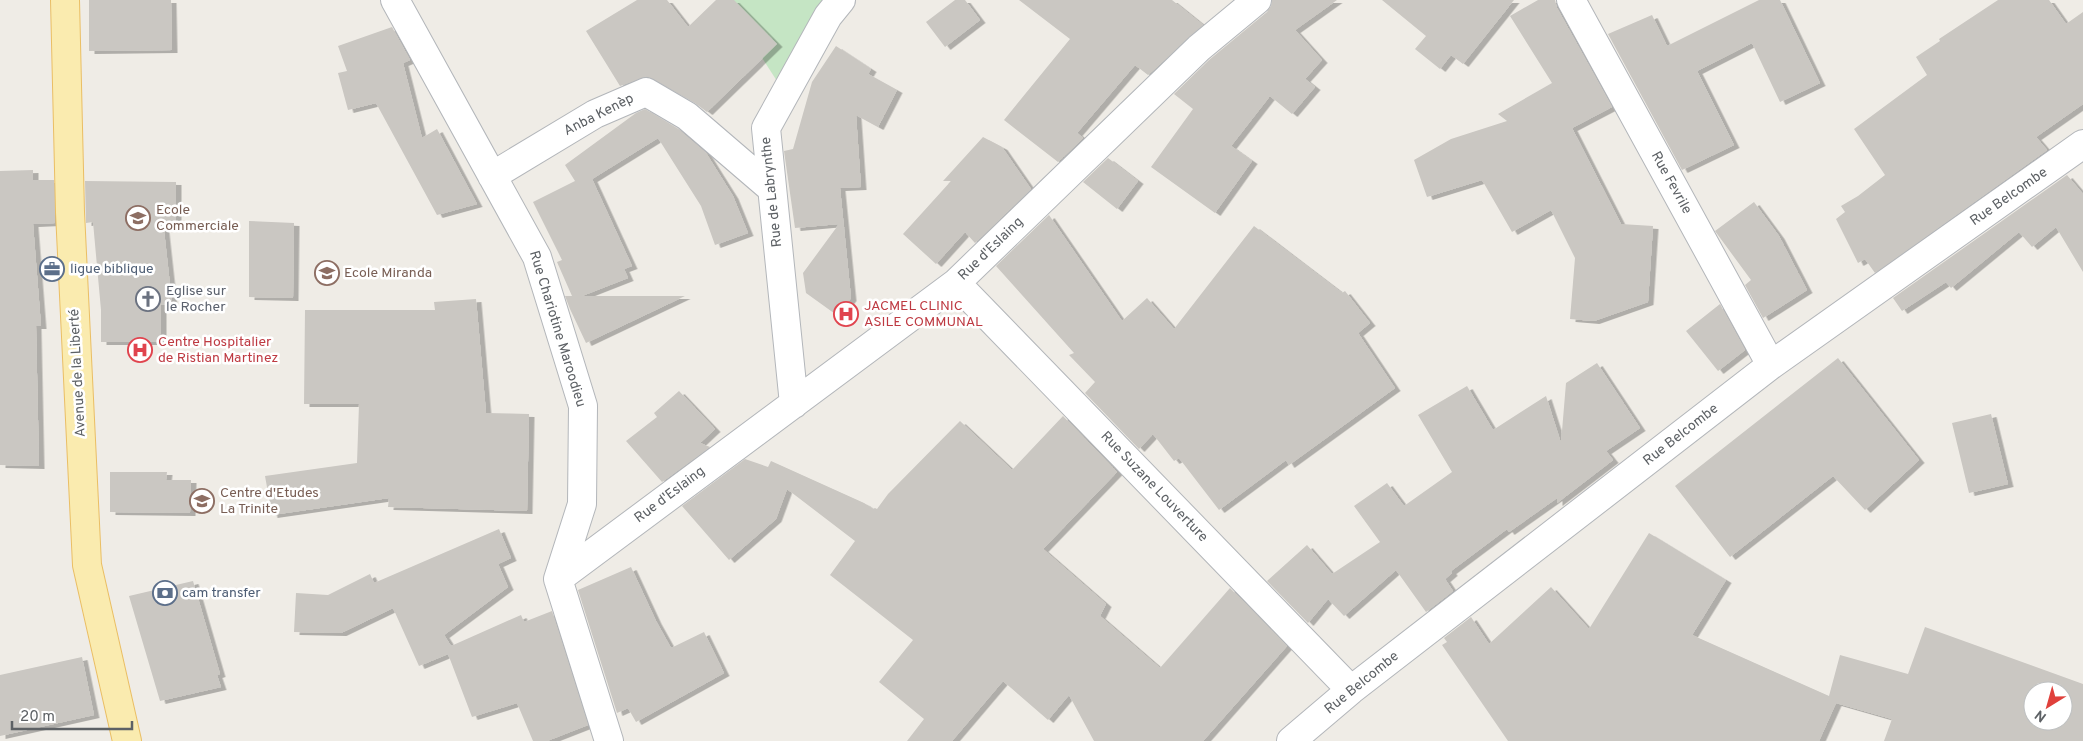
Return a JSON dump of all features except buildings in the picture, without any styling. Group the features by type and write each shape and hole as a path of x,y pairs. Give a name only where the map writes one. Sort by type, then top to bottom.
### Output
{"main road":[{"name":"Avenue de la Liberté","path":"65,0 70,212 88,565 127,741"}],"street":[{"name":"Rue Chariotine Maroodieu","path":"395,0 537,257 583,406 582,504 558,579"},
{"name":"Rue de Labrynthe","path":"794,404 766,128 828,16 841,0"},
{"name":"Rue d'Eslaing","path":"558,579 956,283 1199,48 1257,0"},
{"name":"Rue Fevrile","path":"1570,0 1771,366"},
{"name":"Anba Kenèp","path":"492,176 595,114 646,92 687,116 772,189"},
{"name":"Rue Belcombe","path":"1291,741 1352,690 1771,366 2083,144"},
{"name":"Rue Suzane Louverture","path":"956,283 1352,690"},
{"path":"558,579 609,741"}],"green space":[{"path":"725,0 837,0 784,92"}],"place":[{"name":"Ecole Commerciale","path":"138,218"},
{"name":"ligue biblique","path":"52,269"},
{"name":"Ecole Miranda","path":"327,273"},
{"name":"Eglise sur le Rocher","path":"148,299"},
{"name":"JACMEL CLINIC ASILE COMMUNAL","path":"846,314"},
{"name":"Centre Hospitalier de Ristian Martinez","path":"140,350"},
{"name":"Centre d'Etudes La Trinite","path":"202,501"},
{"name":"cam transfer","path":"165,593"}]}
